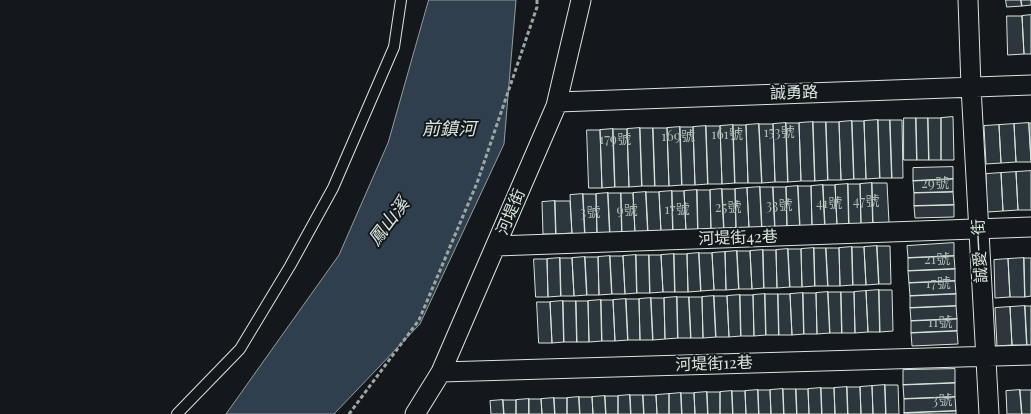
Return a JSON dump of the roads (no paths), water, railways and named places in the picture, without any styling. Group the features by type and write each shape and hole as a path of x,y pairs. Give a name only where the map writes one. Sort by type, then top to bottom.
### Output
{"street":[{"name":"河堤街","path":"415,414 442,372 558,102 581,0"},
{"name":"誠愛一街","path":"968,0 989,414"},
{"name":"誠勇路","path":"558,102 1031,85"},
{"name":"河堤街42巷","path":"496,246 1031,228"},
{"name":"河堤街12巷","path":"442,372 1031,355"}],"lane":[{"path":"177,414 240,349 290,266 333,188 394,47 400,0"}],"water":[{"name":"前鎮河","path":"429,0 516,0 504,144 420,324 334,414 226,414 339,255 388,143"}],"water label":[{"name":"鳳山溪","path":"389,222"}]}
